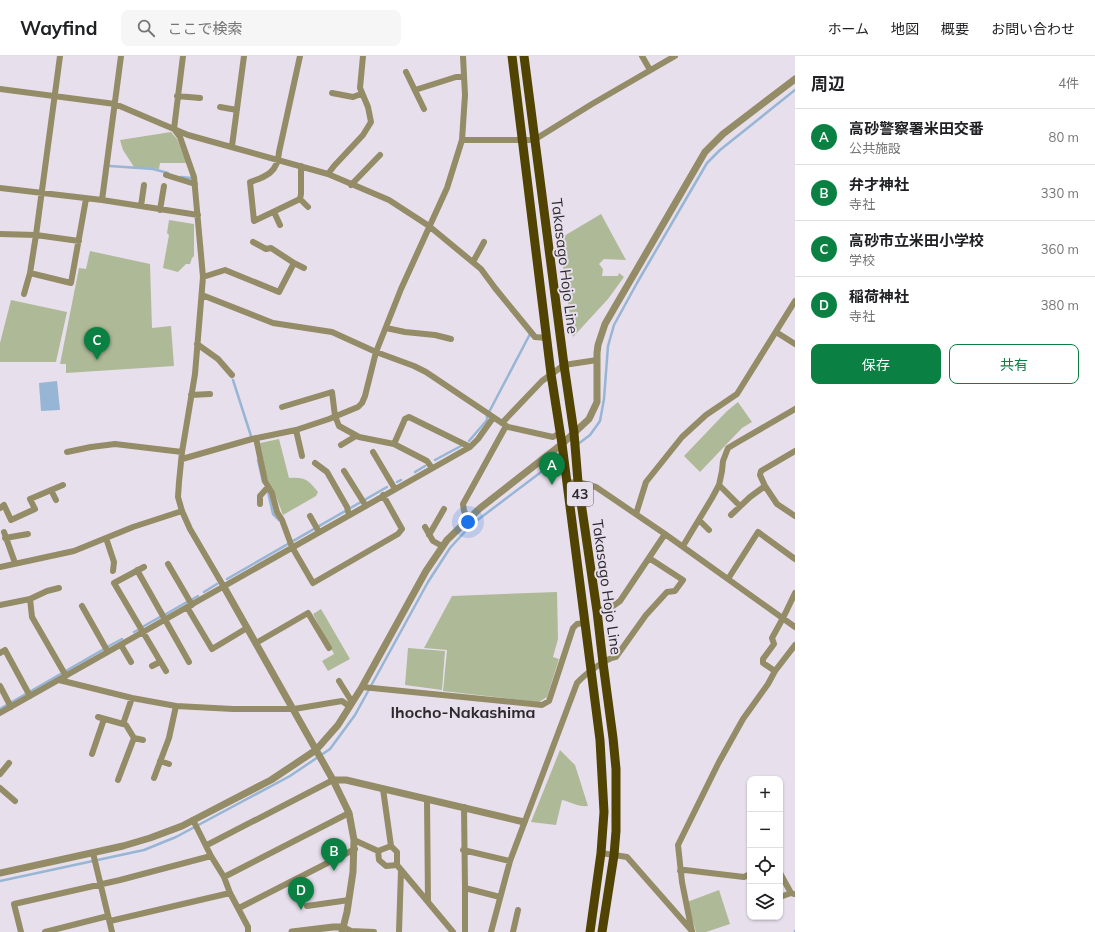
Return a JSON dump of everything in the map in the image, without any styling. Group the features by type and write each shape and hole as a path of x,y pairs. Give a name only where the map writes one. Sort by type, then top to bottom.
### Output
{"main road":[{"name":"Takasago Hojo Line","path":"512,56 551,374 562,444 584,623 596,702 603,777 604,812 601,853 590,932"},
{"name":"Takasago Hojo Line","path":"524,56 574,433 578,482 597,610 616,769 614,855 602,932"}],"street":[{"path":"24,294 30,273 36,235 60,56"},
{"path":"102,200 121,56"},
{"path":"183,56 174,128 190,161 195,184 203,277 197,344 182,452 178,497 190,529 334,780 349,813 355,849 349,900 343,930"},
{"path":"232,146 244,56"},
{"path":"300,56 279,152 279,160 269,174 263,178 250,182 254,222 300,199"},
{"path":"328,174 363,135 371,122 368,107 361,94 360,88 360,73 363,56"},
{"path":"182,459 256,438 296,430 353,410 362,403 376,352 428,226 447,188 462,140 465,95 462,56"},
{"path":"642,56 650,70"},
{"path":"462,140 534,140 592,104 675,56"},
{"path":"406,72 424,109"},
{"path":"415,90 456,77 464,77"},
{"path":"0,873 93,853 150,838 193,820 271,780 316,750 338,725 362,687 426,571 442,546 468,518 562,444 589,419 597,402 598,345 606,324 705,152 723,134 795,79"},
{"path":"0,89 115,104 188,134 328,174 389,200 428,226 473,262 481,269 534,336 547,338"},
{"path":"332,93 353,97 361,94"},
{"path":"177,96 200,98"},
{"path":"220,107 237,110"},
{"path":"351,185 380,154"},
{"path":"300,199 301,166"},
{"path":"166,175 195,184"},
{"path":"141,206 144,185"},
{"path":"160,210 164,186"},
{"path":"0,188 102,200 198,215"},
{"path":"30,273 71,283 86,199"},
{"path":"300,199 308,207"},
{"path":"274,212 280,225"},
{"path":"0,234 36,235 78,241"},
{"path":"253,242 266,249 271,248 304,268"},
{"path":"473,262 484,242"},
{"path":"203,277 225,270 279,292 294,263"},
{"path":"202,295 273,323 332,332 426,372 504,424 553,437 560,433"},
{"path":"636,514 646,482 682,437 706,415 737,394 794,305"},
{"path":"386,328 405,332 431,334 451,339"},
{"path":"776,332 795,344"},
{"path":"197,344 218,359 232,375"},
{"path":"468,518 464,511 463,504 504,424 542,381 564,365 597,360"},
{"path":"282,407 332,392 335,416 339,426 356,436 394,444 430,465"},
{"path":"191,395 210,394"},
{"path":"683,546 719,485 723,461 728,448 795,410"},
{"path":"394,444 405,419 409,418 467,444"},
{"path":"0,713 166,620 189,603 224,587 319,532 348,511 383,495 393,486 478,439 493,418"},
{"path":"296,430 302,456"},
{"path":"341,445 356,436"},
{"path":"256,438 265,481 272,493 277,512 282,520 292,547 313,582 398,534 402,530 383,495"},
{"path":"67,452 115,444 182,452"},
{"path":"795,451 761,471 760,475 777,504 795,516"},
{"path":"373,452 393,486"},
{"path":"315,463 327,472 348,511"},
{"path":"344,471 364,503"},
{"path":"566,483 578,482 596,487 683,546 795,627"},
{"path":"0,508 4,505 11,520 35,509 30,499 63,485"},
{"path":"719,485 740,506"},
{"path":"731,516 750,497 766,486"},
{"path":"260,504 260,496 268,487"},
{"path":"51,490 56,500"},
{"path":"429,535 444,509"},
{"path":"0,567 74,551 133,527 182,511"},
{"path":"310,516 319,532"},
{"path":"699,520 709,530"},
{"path":"425,527 433,541 442,546"},
{"path":"728,579 758,532 795,559"},
{"path":"15,563 5,536 29,534"},
{"path":"597,610 613,606 620,601 665,534"},
{"path":"106,538 114,562 113,571"},
{"path":"492,932 510,861 577,683 584,676 610,658 616,657 646,615 667,592 675,591 683,580 650,558"},
{"path":"168,564 212,649 248,628"},
{"path":"144,567 114,583 166,671"},
{"path":"137,570 185,649 190,662"},
{"path":"0,605 30,599 47,591 59,588"},
{"path":"775,671 763,663 764,659 774,644 772,638 795,593"},
{"path":"30,599 32,617 66,676"},
{"path":"82,606 108,652"},
{"path":"256,643 308,613 329,648"},
{"path":"362,687 542,706 550,701 573,628 577,624 584,623"},
{"path":"121,645 131,662"},
{"path":"692,932 680,871 678,845 719,762 743,719 768,684 775,671 795,645"},
{"path":"0,653 5,650 30,696"},
{"path":"152,666 160,662"},
{"path":"59,680 132,698 176,706 233,709 294,709 342,701 351,704"},
{"path":"339,681 351,704"},
{"path":"0,686 11,707"},
{"path":"123,724 132,698"},
{"path":"154,778 169,738 176,706"},
{"path":"92,754 101,718 126,725 134,738 143,740"},
{"path":"117,776 134,738"},
{"path":"87,744 94,747"},
{"path":"160,761 169,764"},
{"path":"0,774 9,763"},
{"path":"207,845 334,780 346,780 524,822"},
{"path":"0,788 15,801"},
{"path":"383,789 391,846 397,852 399,868 399,932"},
{"path":"427,799 428,902"},
{"path":"464,807 463,850 465,932"},
{"path":"224,877 349,813"},
{"path":"193,820 207,845 211,856 224,877 230,893 248,927 248,932"},
{"path":"354,840 378,851 391,846"},
{"path":"239,908 355,849"},
{"path":"463,850 510,861"},
{"path":"378,851 379,860 386,866 399,868 452,932"},
{"path":"93,853 112,932"},
{"path":"601,853 627,857 692,932"},
{"path":"21,932 14,904 211,856"},
{"path":"680,871 686,870 744,877 747,876"},
{"path":"783,878 793,894 783,896"},
{"path":"464,888 500,897"},
{"path":"45,932 230,893"},
{"path":"307,906 349,900"},
{"path":"316,904 316,912"},
{"path":"514,932 518,910"},
{"path":"292,932 334,927 350,931 374,932"}],"green space":[{"path":"171,132 177,139 187,163 160,163 159,169 134,167 123,150 120,140"},
{"path":"601,214 626,260 604,259 599,264 603,269 602,276 618,276 619,273 624,277 608,299 573,337 559,239"},
{"path":"169,220 194,224 194,256 190,264 186,264 178,272 163,268 169,235 167,233"},
{"path":"90,251 150,264 152,328 171,326 174,366 66,373 66,364 60,364 79,268 86,269"},
{"path":"11,300 67,312 56,362 0,362 0,343"},
{"path":"738,402 752,422 742,428 700,472 684,456 727,411"},
{"path":"279,439 289,478 306,480 318,492 316,496 283,515 274,491 267,478 260,443"},
{"path":"557,592 558,639 553,657 559,659 547,697 539,702 443,691 447,650 424,648 452,596"},
{"path":"321,609 350,659 328,671 322,661 334,654 313,614"},
{"path":"408,648 445,651 442,690 405,685"},
{"path":"560,750 575,765 588,806 578,805 562,800 556,825 531,822"},
{"path":"719,890 730,924 706,932 696,932 687,902"}],"water":[{"path":"57,381 60,410 41,411 39,383"}],"waterway":[{"path":"578,444 590,435 600,421 604,399 608,346 614,325 707,163 720,150 795,90"},
{"path":"110,166 153,169 168,173"},
{"path":"181,177 191,178"},
{"path":"469,441 487,420 487,416 530,334"},
{"path":"233,380 251,436"},
{"path":"435,460 461,446"},
{"path":"0,881 144,850 176,837 290,776 330,749 355,715 428,582 450,548 471,525 561,457"},
{"path":"258,460 263,482"},
{"path":"415,472 425,466"},
{"path":"397,482 401,480"},
{"path":"227,579 387,487"},
{"path":"268,492 273,514 279,520"},
{"path":"204,592 217,584"},
{"path":"191,600 198,596"},
{"path":"166,614 187,602"},
{"path":"144,626 160,617"},
{"path":"134,632 138,630"},
{"path":"109,646 122,639"},
{"path":"0,709 104,649"}],"place":[{"name":"高砂市立米田小学校","path":"97,360"},
{"name":"高砂警察署米田交番","path":"552,485"},
{"name":"弁才神社","path":"334,871"},
{"name":"稲荷神社","path":"301,910"}],"district":[{"name":"Ihocho-Nakashima","path":"463,712"}]}
